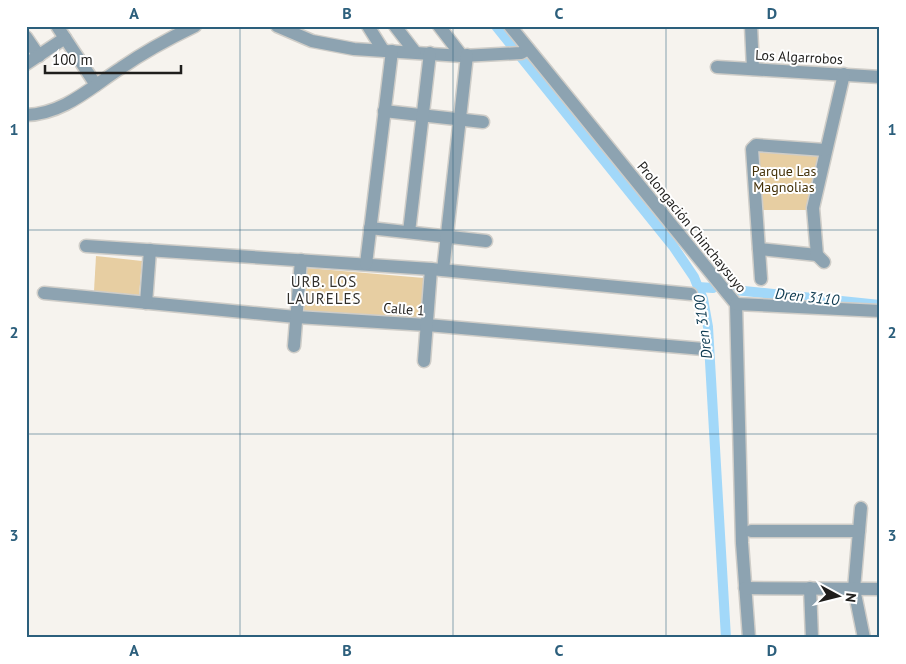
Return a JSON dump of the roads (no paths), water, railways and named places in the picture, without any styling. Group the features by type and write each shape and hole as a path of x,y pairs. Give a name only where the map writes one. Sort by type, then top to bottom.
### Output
{"street":[{"path":"57,26 96,85"},
{"path":"26,115 40,114 59,108 142,55 195,26"},
{"path":"277,26 299,36 326,44 354,49 465,56 519,52"},
{"path":"366,264 384,111 387,50 368,26"},
{"path":"395,26 415,52"},
{"path":"424,361 427,325 437,270 446,236 460,120 465,56 439,26"},
{"name":"Prolongación Chinchaysuyo","path":"510,26 519,52 736,304 742,543 749,638"},
{"path":"751,26 753,69"},
{"path":"26,37 39,56"},
{"path":"26,64 65,38"},
{"path":"409,232 430,53"},
{"name":"Los Algarrobos","path":"717,67 844,74 880,78"},
{"path":"759,249 820,259 813,208 844,74"},
{"path":"384,111 483,122"},
{"path":"761,279 752,149 756,145 825,150"},
{"path":"370,228 486,241"},
{"path":"86,246 366,264 692,294"},
{"path":"146,303 150,250"},
{"path":"294,346 301,260"},
{"name":"Calle 1","path":"44,293 296,317 427,325 703,349"},
{"path":"736,304 880,311"},
{"path":"861,508 854,589 864,638"},
{"path":"751,531 859,531"},
{"path":"746,588 880,590"},
{"path":"810,588 812,638"}],"waterway":[{"name":"Dren 3100","path":"496,26 673,246 694,277 703,299 708,327 726,638"},
{"name":"Dren 3110","path":"698,287 713,288"},
{"name":"Dren 3110","path":"734,290 880,305"}],"district":[{"name":"URB. LOS LAURELES","path":"324,290"}],"park label":[{"name":"Parque Las Magnolias","path":"784,180"}]}
